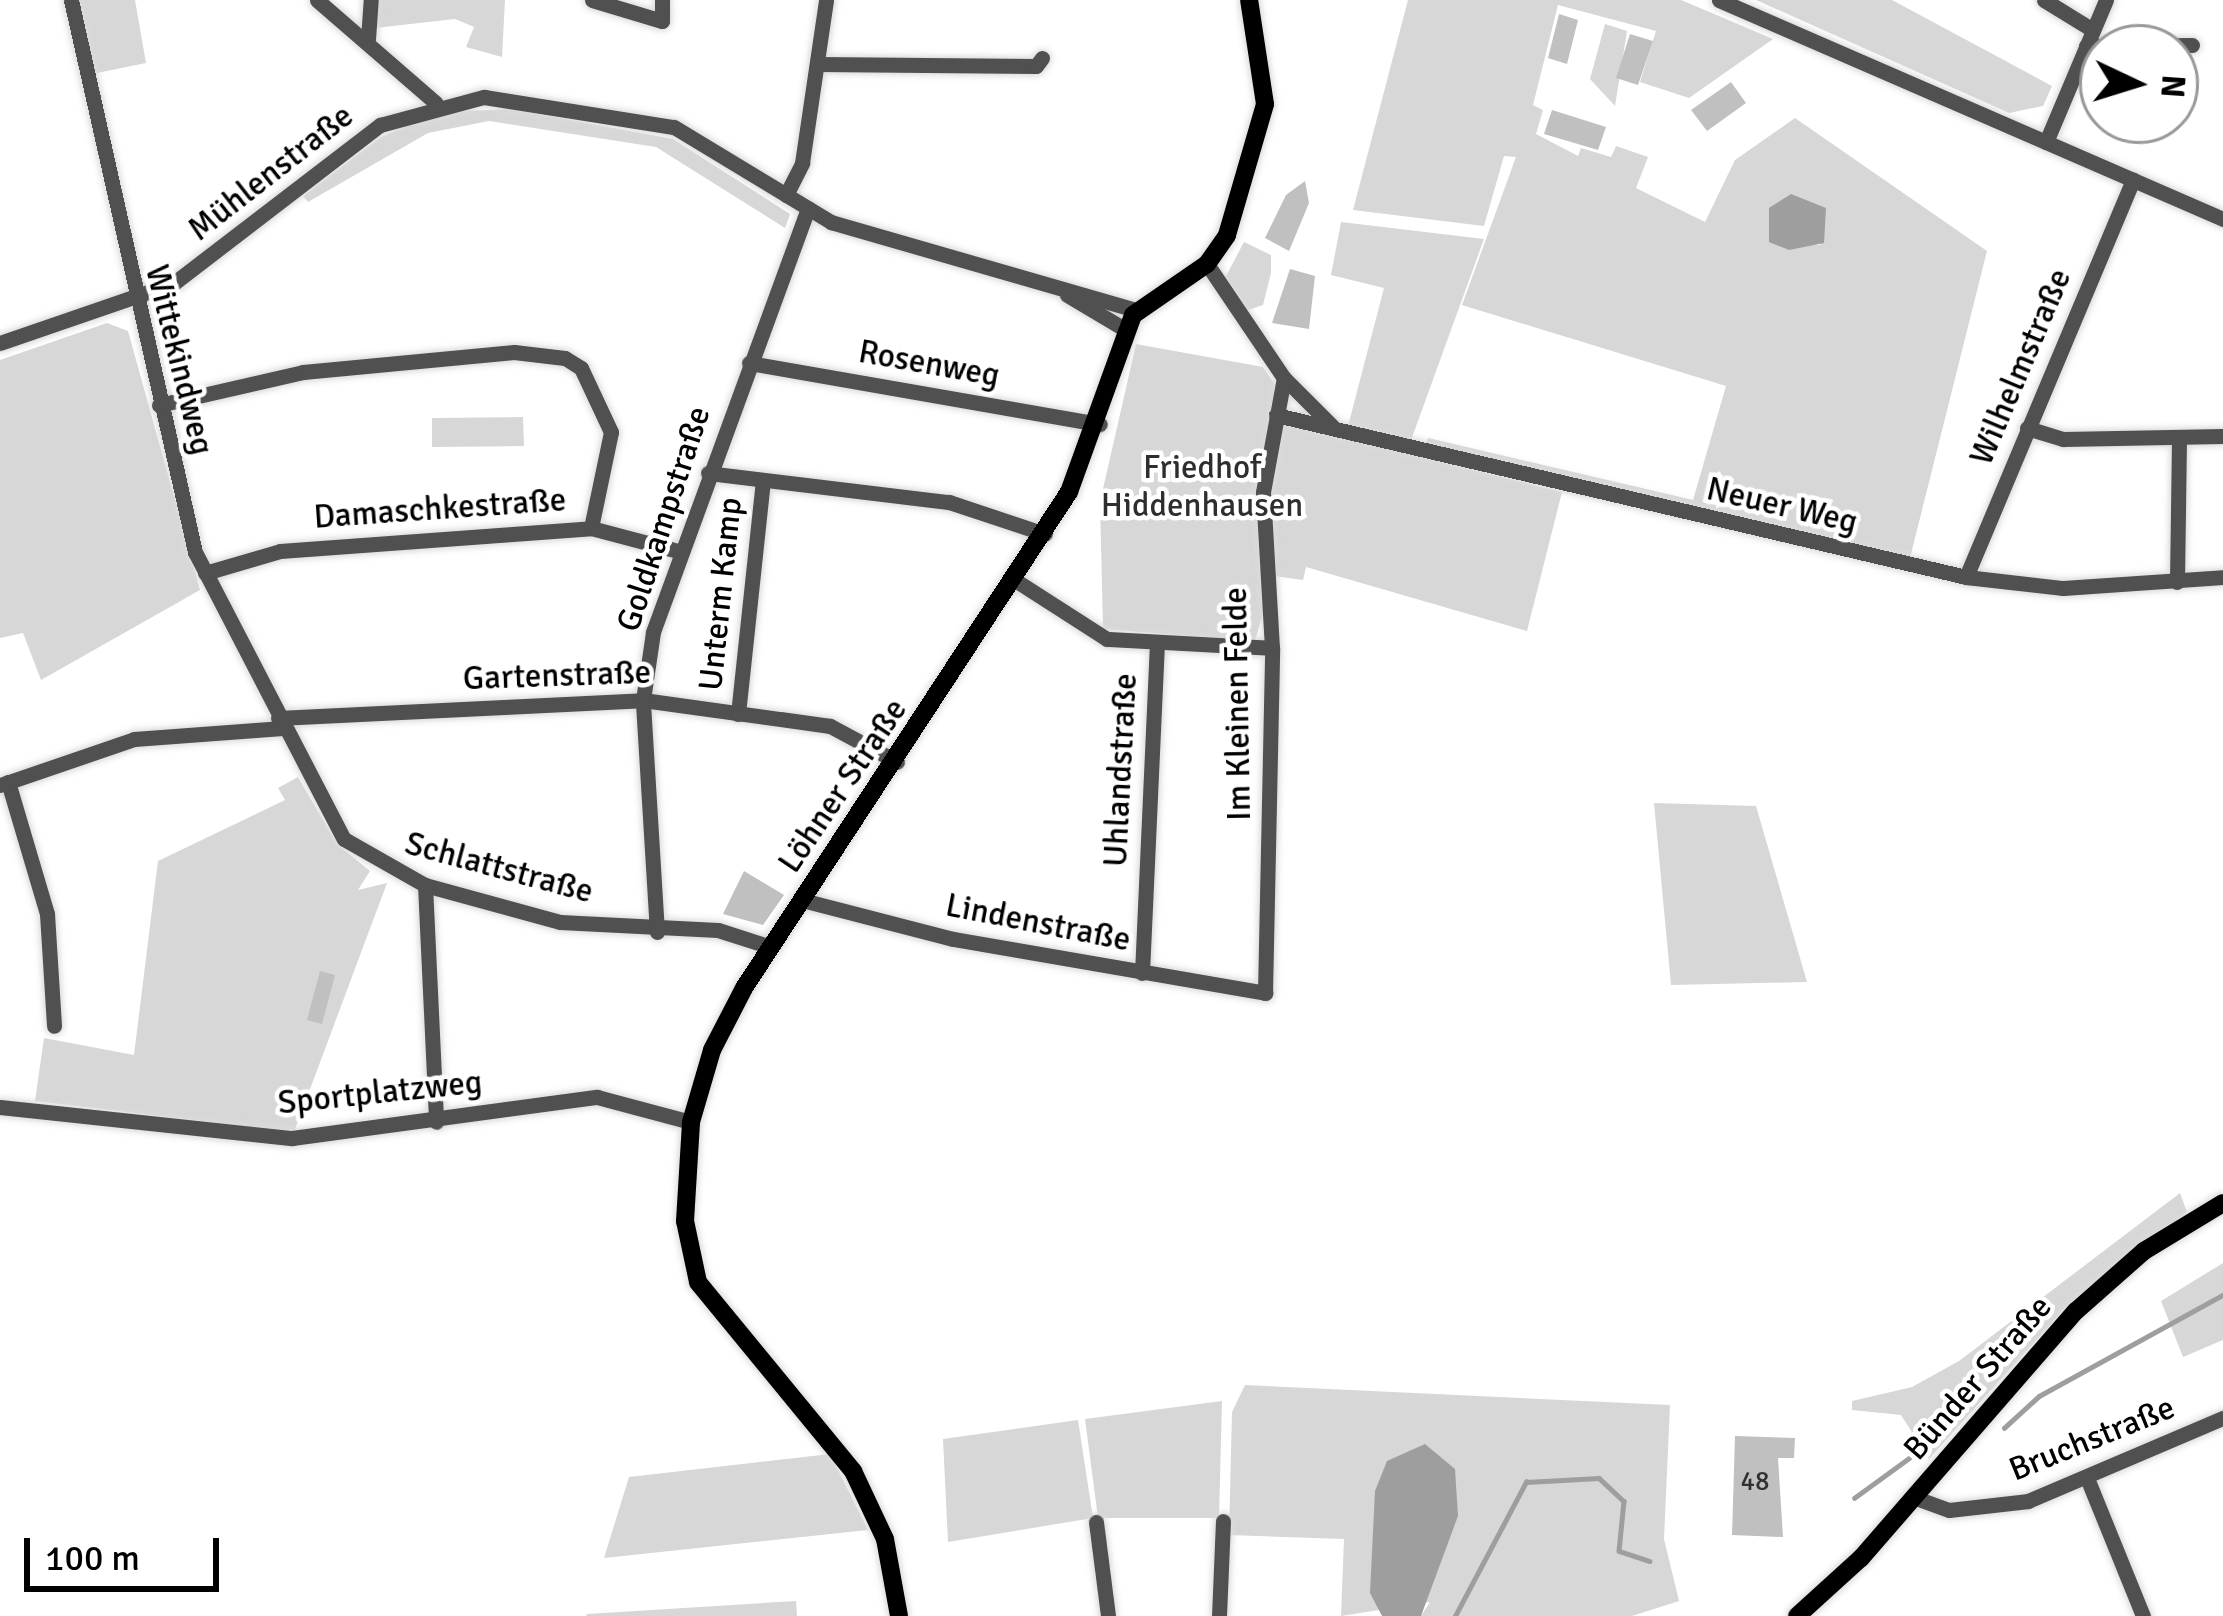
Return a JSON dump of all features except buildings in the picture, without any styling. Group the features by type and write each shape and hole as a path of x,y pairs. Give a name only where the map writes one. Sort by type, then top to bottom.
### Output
{"main road":[{"path":"1136,310 1207,264 1240,206 1263,132 1264,73 1249,0"},
{"name":"Löhner Straße","path":"899,1616 885,1539 854,1471 698,1282 685,1221 692,1122 712,1050 771,947 1045,534 1100,424 1136,310"},
{"name":"Bünder Straße","path":"1797,1616 2113,1276 2223,1204"}],"street":[{"name":"Wittekindweg","path":"71,0 131,299 205,573 281,723"},
{"path":"317,0 368,39 436,103"},
{"path":"368,39 371,0"},
{"path":"592,0 662,21 662,0"},
{"path":"786,195 802,163 826,0"},
{"path":"1719,0 2223,219"},
{"path":"2044,0 2085,24"},
{"path":"817,64 1036,66 1042,58"},
{"path":"2046,142 2079,63"},
{"name":"Mühlenstraße","path":"0,344 131,299 209,262 380,125 436,103 521,98 674,127 808,209 1136,310"},
{"name":"Wilhelmstraße","path":"1966,577 2133,180"},
{"name":"Goldkampstraße","path":"657,932 643,700 678,550 808,209"},
{"path":"1207,264 1284,378 1335,429"},
{"name":"Mühlenstraße","path":"1053,288 1126,330"},
{"path":"159,405 303,372 514,352 565,358 581,368 611,432 591,528"},
{"name":"Rosenweg","path":"749,363 1100,424"},
{"path":"1276,415 1284,378"},
{"name":"Neuer Weg","path":"1276,415 1966,577 2062,588 2223,577"},
{"name":"Im Kleinen Felde","path":"1265,993 1272,648 1263,492 1276,415"},
{"path":"2027,428 2063,439 2180,443 2223,436"},
{"path":"2176,582 2180,443"},
{"path":"708,473 949,502 1045,534"},
{"name":"Unterm Kamp","path":"738,714 763,481"},
{"name":"Damaschkestraße","path":"205,573 280,551 591,528 678,550"},
{"path":"1015,580 1107,639 1272,648"},
{"name":"Uhlandstraße","path":"1142,973 1157,642"},
{"name":"Gartenstraße","path":"281,723 643,700 853,732 897,762"},
{"path":"54,1026 47,914 4,784 134,739 281,723"},
{"name":"Schlattstraße","path":"281,723 344,839 424,885 560,922 657,932 718,930 771,947"},
{"path":"424,885 436,1123"},
{"name":"Lindenstraße","path":"802,900 1142,973 1265,993"},
{"name":"Sportplatzweg","path":"0,1107 292,1138 436,1123 597,1097 692,1122"},
{"name":"Bruchstraße","path":"1912,1497 1985,1510 2087,1478 2223,1418"},
{"path":"2087,1478 2143,1616"},
{"path":"1220,1616 1222,1521"},
{"path":"1096,1522 1108,1616"}],"green space":[{"path":"77,0 135,0 146,63 92,74"},
{"path":"377,0 505,0 502,57 466,47 474,27 455,19 375,28"},
{"path":"1408,0 1681,0 1773,39 1689,98 1640,82 1656,31 1558,5 1533,105 1543,110 1536,134 1578,156 1581,148 1611,157 1616,146 1648,157 1636,188 1705,222 1735,160 1795,118 1987,251 1910,558 1425,446 1428,438 1693,500 1726,386 1462,305 1516,157 1504,156 1484,226 1353,210","holes":["1825,208 1820,245 1798,243 1771,223 1771,214"]},
{"path":"1756,0 1892,0 2052,86 2043,106 2009,113"},
{"path":"1605,24 1627,31 1615,106 1590,79"},
{"path":"511,109 673,139 790,214 785,228 656,147 489,121 428,133 308,202 303,196 381,137 441,112"},
{"path":"1341,222 1484,239 1410,443 1348,426 1384,288 1331,275"},
{"path":"1244,242 1271,255 1263,305 1245,311 1225,278"},
{"path":"107,323 128,331 200,590 41,680 23,633 0,638 0,360"},
{"name":"Friedhof Hiddenhausen","path":"1136,344 1263,367 1276,386 1270,420 1562,492 1527,631 1306,567 1303,580 1274,576 1255,641 1103,629 1100,502"},
{"path":"523,417 524,446 432,447 432,418"},
{"path":"298,777 337,844 370,871 358,890 387,883 294,1132 35,1101 44,1038 134,1055 158,861 285,800 278,788"},
{"path":"1654,803 1756,806 1807,982 1671,985"},
{"path":"2180,1193 2187,1212 2065,1308 1929,1459 1901,1415 1852,1410 1852,1401 1912,1387 1959,1361"},
{"path":"2223,1263 2223,1340 2183,1357 2161,1301"},
{"path":"1245,1385 1670,1405 1664,1539 1679,1601 1632,1616 1421,1616 1430,1602 1341,1616 1344,1539 1229,1535 1232,1412"},
{"path":"1222,1401 1219,1518 1098,1518 1085,1419"},
{"path":"1078,1420 1093,1518 948,1542 943,1439"},
{"path":"830,1454 868,1530 604,1558 629,1477"},
{"path":"796,1601 797,1616 586,1616 587,1614"}],"shaded area":[{"path":"1791,194 1826,208 1824,243 1789,250 1769,242 1769,208"},
{"path":"1425,1444 1455,1469 1458,1516 1421,1616 1382,1616 1370,1593 1375,1491 1387,1461"}],"waterway":[{"path":"2004,1428 2039,1396 2223,1295"},
{"path":"1854,1498 1909,1458"},
{"path":"1455,1616 1526,1482 1599,1478 1624,1501 1619,1551 1649,1561"}]}
